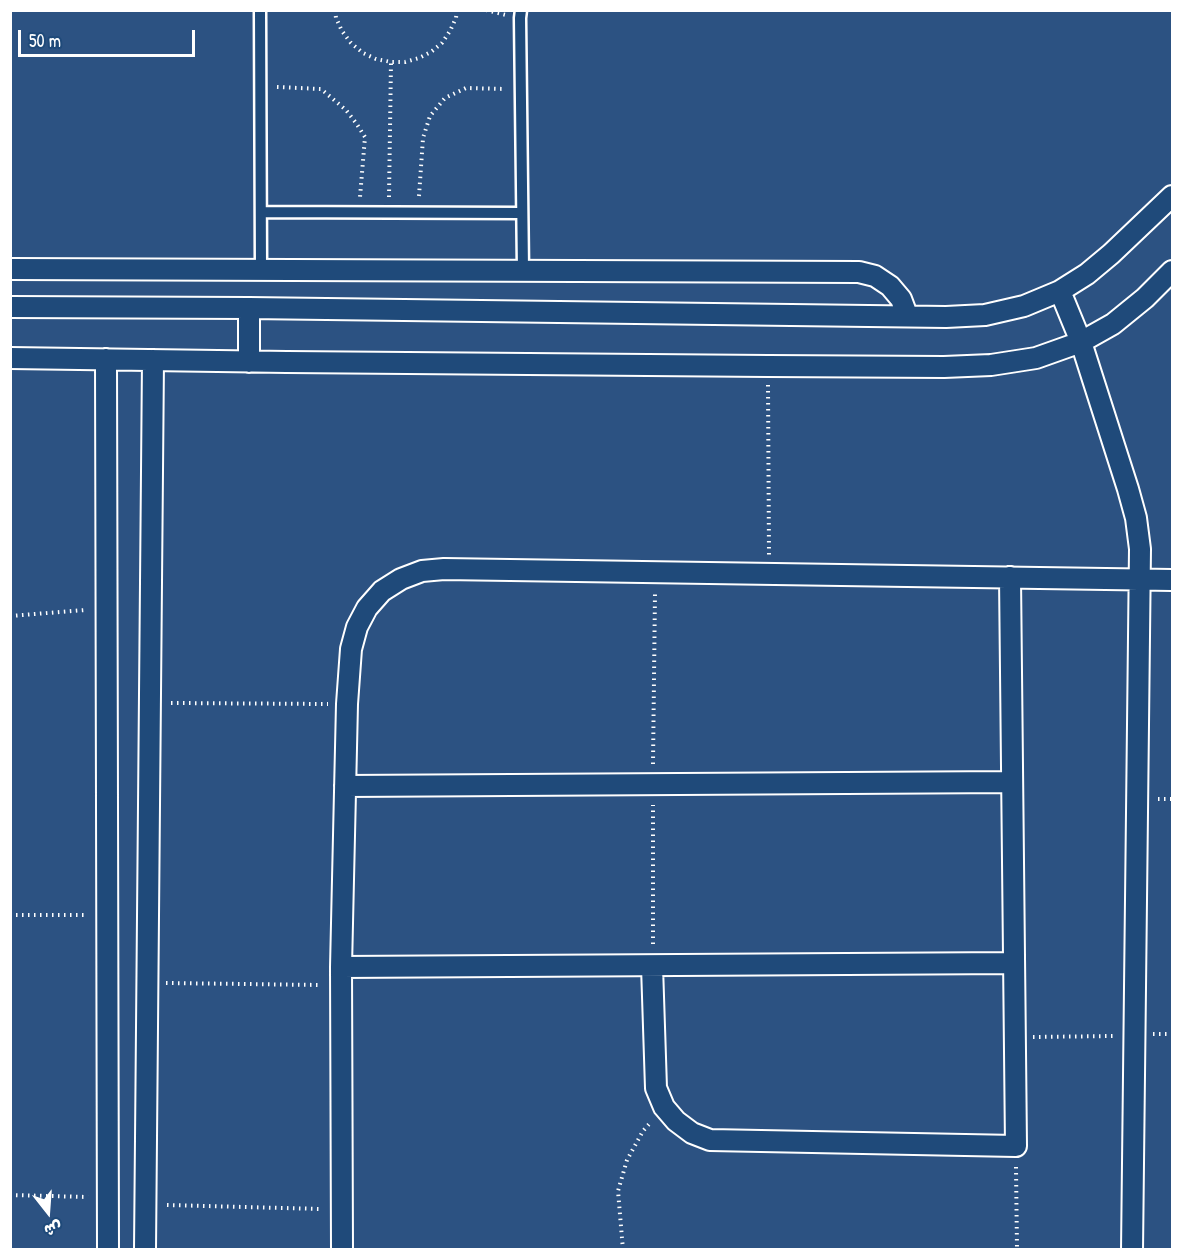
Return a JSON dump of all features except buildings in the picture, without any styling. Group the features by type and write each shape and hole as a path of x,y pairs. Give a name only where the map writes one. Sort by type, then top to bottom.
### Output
{"street":[{"path":"10,307 946,317 986,315 1024,306 1060,291 1087,274 1111,255 1173,196"},
{"path":"10,269 859,272 875,276 890,286 901,299 907,315"},
{"path":"10,358 768,366 991,365 1035,358 1081,342 1113,324 1173,271"},
{"path":"1060,291 1081,342 1136,518 1140,549 1132,1250"},
{"path":"249,308 249,362"},
{"path":"106,359 108,1250"},
{"path":"146,1250 153,360"},
{"path":"342,1250 341,976 347,704 351,649 357,627 367,608 382,591 401,579 422,571 444,569 1173,580"},
{"path":"652,966 656,1088 664,1107 676,1121 692,1133 710,1140 1016,1146 1010,578"},
{"path":"345,786 1012,782"},
{"path":"341,976 652,966 1014,963"}],"lane":[{"path":"260,10 261,270"},
{"path":"521,10 523,270"},
{"path":"261,212 522,213"}],"path":[{"path":"335,10 342,32 351,44 376,59 391,62 405,62 431,52 450,31 457,10"},
{"path":"389,213 391,62"},
{"path":"261,86 321,89 346,110 365,137 359,213"},
{"path":"418,213 423,138 430,116 445,98 466,88 521,89"},
{"path":"768,366 769,574"},
{"path":"10,616 107,609"},
{"path":"150,703 347,704"},
{"path":"10,915 107,915"},
{"path":"148,982 341,976"},
{"path":"1015,1037 1173,1034"},
{"path":"623,1250 618,1191 627,1160 643,1131 664,1107"},
{"path":"1016,1146 1017,1250"},
{"path":"10,1195 108,1197"},
{"path":"145,1205 341,1210"}]}
